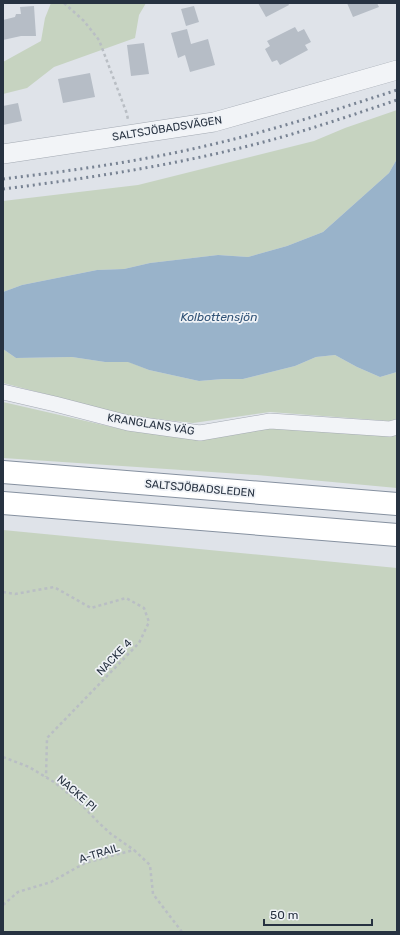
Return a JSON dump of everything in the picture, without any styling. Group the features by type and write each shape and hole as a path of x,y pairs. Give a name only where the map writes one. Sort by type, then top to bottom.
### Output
{"highway":[{"name":"SALTSJÖBADSLEDEN","path":"3,472 397,504"},
{"path":"3,503 397,535"}],"street":[{"name":"SALTSJÖBADSVÄGEN","path":"3,154 214,122 397,70"},
{"name":"KRANGLANS VÄG","path":"3,392 128,423 200,433 270,421 390,429 397,427"}],"path":[{"path":"64,3 84,21 99,40 127,114 129,134"},
{"name":"NACKE 4","path":"3,592 15,594 54,588 91,608 126,598 144,608 149,622 139,644 47,738 46,777"},
{"name":"NACKE PI","path":"3,757 29,767 54,782 80,803 111,834 134,850"},
{"name":"A-TRAIL","path":"3,905 18,892 51,882 85,863 134,850 150,864 154,894 182,932"}],"green space":[{"path":"51,3 146,3 139,15 135,38 54,67 27,88 3,94 3,62 41,41 45,18"},
{"path":"397,110 397,159 389,173 323,232 287,246 248,257 218,255 150,263 124,269 97,270 22,285 3,292 3,201 138,185 314,141 345,128"},
{"path":"3,349 16,358 72,357 105,362 129,362 149,370 199,381 243,379 295,366 316,357 335,355 380,377 397,372 397,419 389,421 270,412 193,423 130,416 3,383"},
{"path":"3,402 125,430 268,427 397,433 397,488 257,475 3,458"},
{"path":"3,530 397,568 397,932 3,932"}],"water":[{"name":"Kolbottensjön","path":"397,159 397,372 380,377 335,355 316,357 295,366 243,379 199,381 149,370 128,362 105,362 72,357 16,358 3,349 3,292 22,285 97,270 124,269 150,263 218,255 248,257 287,246 323,232 389,173"}],"building":[{"path":"258,3 288,3 289,5 266,17"},
{"path":"347,3 377,3 379,7 353,17"},
{"path":"34,6 36,36 21,36 3,40 3,20 15,17 16,14 21,14 20,7"},
{"path":"194,6 199,22 186,26 181,9"},
{"path":"295,27 298,32 304,29 311,42 305,45 308,50 280,65 277,60 272,62 265,49 270,46 267,41"},
{"path":"187,29 191,44 208,39 215,65 190,72 185,55 178,58 171,33"},
{"path":"144,43 149,74 131,76 127,45"},
{"path":"90,73 95,97 63,103 58,79"},
{"path":"18,103 22,121 3,125 3,106"}],"railway":[{"path":"3,179 102,166 201,147 275,128 397,90"},
{"path":"3,189 133,170 228,151 329,123 397,100"}]}
